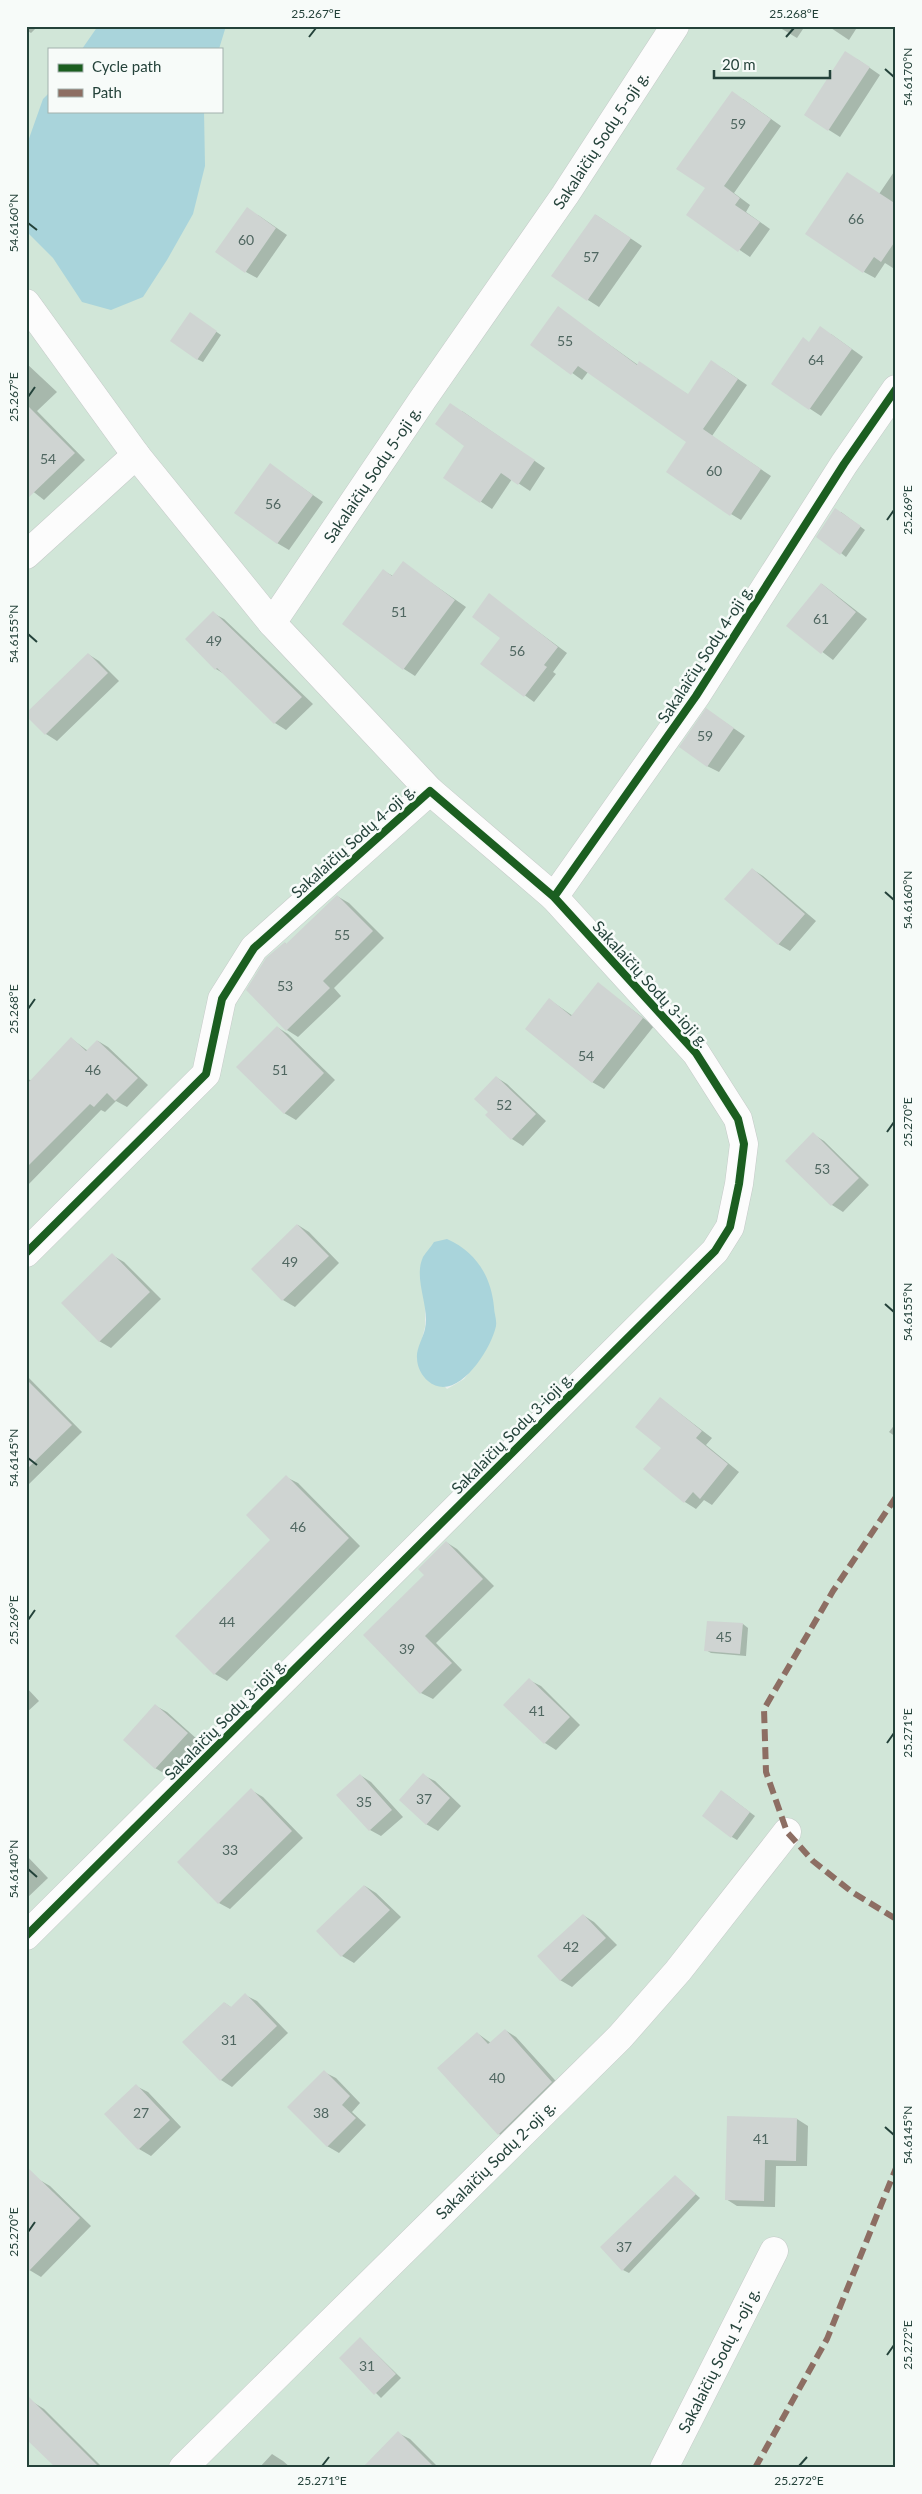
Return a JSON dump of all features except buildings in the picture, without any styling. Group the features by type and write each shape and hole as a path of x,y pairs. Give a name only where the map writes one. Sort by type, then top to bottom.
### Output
{"street":[{"name":"Sakalaičių Sodų 5-oji g.","path":"272,623 423,399 565,195 674,26"},
{"path":"26,303 136,456 272,623 430,791"},
{"name":"Sakalaičių Sodų 4-oji g.","path":"26,1253 206,1074 222,999 254,948 430,791 554,897 696,696 844,464 896,389"},
{"path":"26,555 136,456"},
{"name":"Sakalaičių Sodų 3-ioji g.","path":"26,1936 715,1250 730,1227 739,1184 744,1144 738,1119 696,1053 554,897"},
{"name":"Sakalaičių Sodų 2-oji g.","path":"183,2468 620,2037 678,1971 787,1832"},
{"name":"Sakalaičių Sodų 1-oji g.","path":"664,2468 774,2251"}],"green space":[{"path":"26,26 896,26 896,2468 26,2468","holes":["425,1302 482,1356 464,1379 447,1389 417,1358 425,1327"]}],"water":[{"path":"98,26 226,26 219,48 83,48"},
{"path":"48,94 48,112 204,112 205,166 193,214 143,297 111,310 82,302 53,258 28,233 26,228 26,147 43,99"},
{"path":"447,1239 466,1251 480,1266 492,1296 496,1326 487,1348 471,1372 450,1386 439,1387 424,1377 417,1361 426,1320 420,1265 423,1257 434,1242"}],"marked path":[{"path":"896,1497 833,1591 764,1709 766,1772 787,1832 813,1861 852,1892 896,1919"},
{"path":"755,2468 827,2339 896,2168"}],"cycle path":[{"path":"26,1253 206,1074 222,999 254,948 430,791 554,897 696,696 844,464 896,389"},
{"path":"26,1936 715,1251 730,1227 739,1184 744,1144 738,1119 696,1053 554,897"}]}
